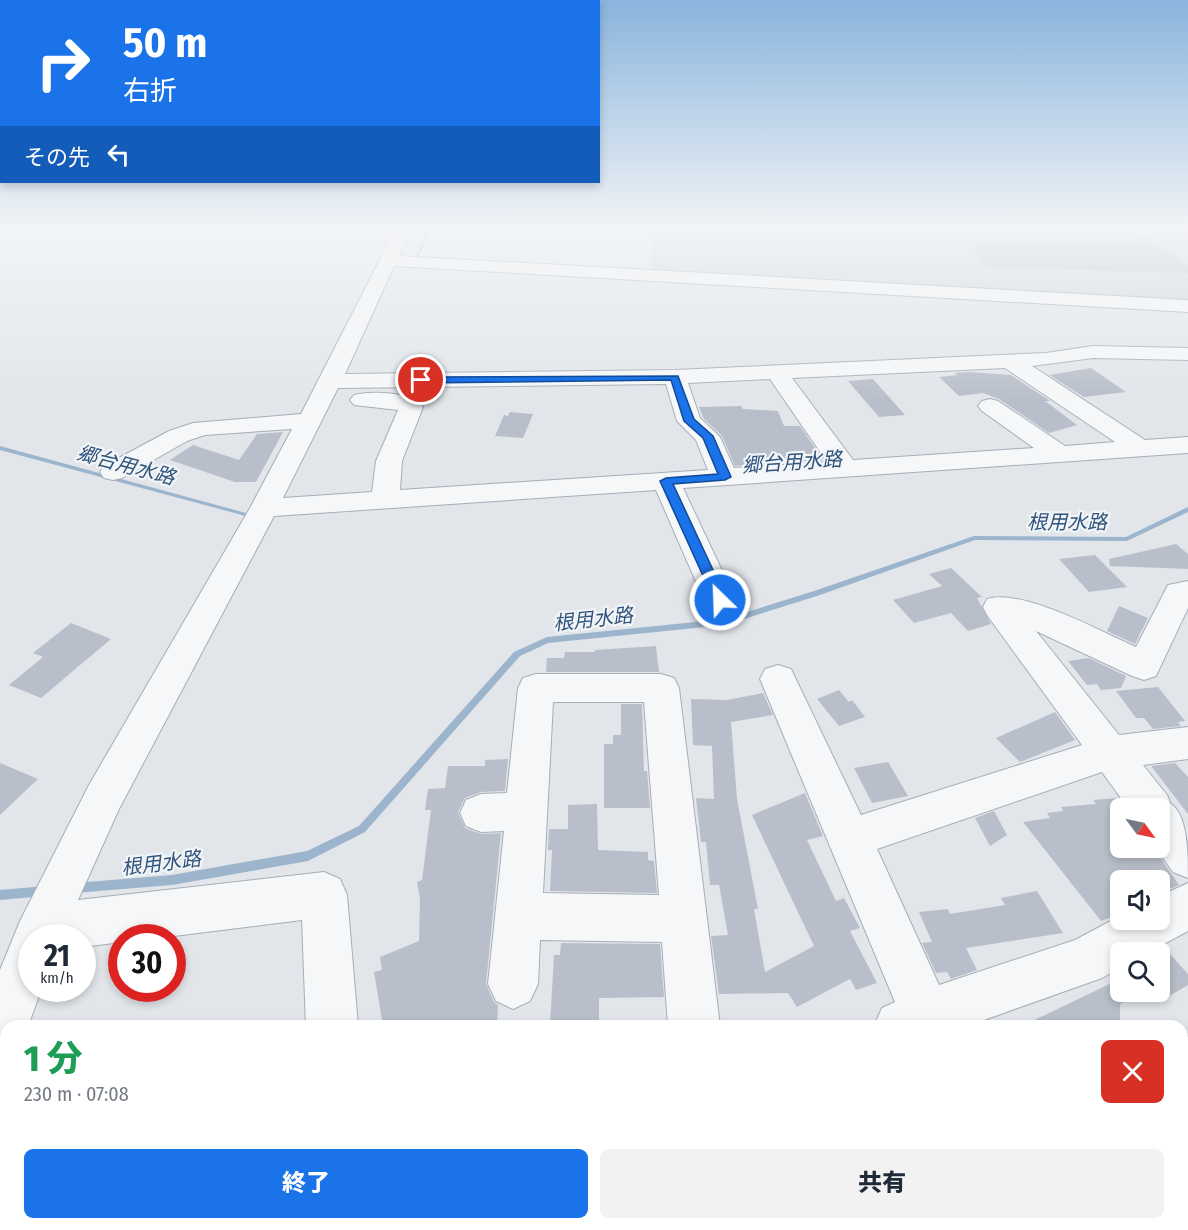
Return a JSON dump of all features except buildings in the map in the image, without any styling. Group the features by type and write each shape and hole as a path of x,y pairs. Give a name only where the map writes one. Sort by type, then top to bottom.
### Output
{"street":[{"path":"44,924 104,798 264,508 326,389 376,285"},
{"path":"822,285 1188,306"},
{"path":"326,389 675,378 1046,359 1093,352 1188,354"},
{"path":"1008,360 1140,448"},
{"path":"776,372 846,469"},
{"path":"675,378 689,421 707,436 725,477"},
{"path":"326,389 403,403 411,407 389,461 385,499"},
{"path":"1014,423 1071,402"},
{"path":"990,406 1060,454"},
{"path":"113,472 178,436 201,428 309,421"},
{"path":"264,508 385,499 668,485 725,477 1188,445"},
{"path":"668,485 720,600"},
{"path":"1144,798 999,608 1027,613 1144,666 1179,593 1188,592"},
{"path":"778,679 850,838 913,1020 1085,961 1188,906"},
{"path":"513,984 536,688 661,688 693,1020"},
{"path":"850,838 1110,753 1188,743"},
{"path":"481,813 525,812"},
{"path":"1170,832 1188,856"},
{"path":"96,925 324,895 332,1020"},
{"path":"517,916 683,919"},
{"path":"5,1020 18,988"}],"shaded area":[{"path":"892,285 1188,285 1188,303"}],"waterway":[{"name":"郷台用水路","path":"0,448 244,514"},
{"name":"根用水路","path":"75,888 172,880 308,856 362,829 517,654 547,640 725,622 817,593 974,538 1127,539 1188,509"},
{"name":"根用水路","path":"0,895 45,891"}],"route":[{"path":"421,380 675,378 689,421 707,436 725,477 666,481 720,600"}]}
